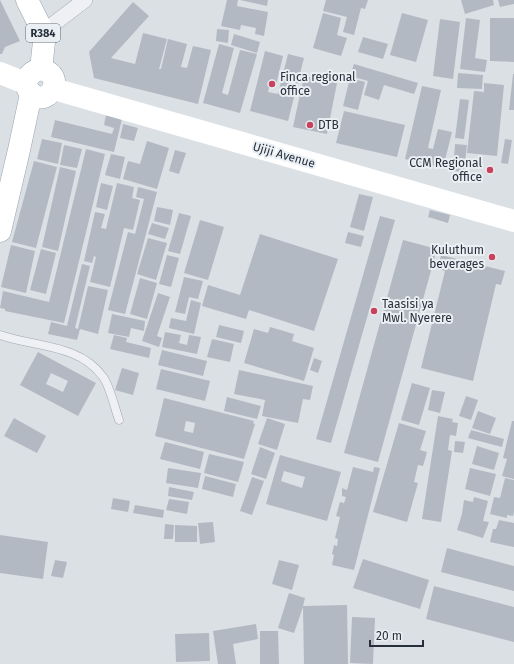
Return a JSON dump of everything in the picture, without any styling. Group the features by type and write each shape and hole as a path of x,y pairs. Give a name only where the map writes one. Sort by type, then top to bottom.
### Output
{"main road":[{"name":"R384","path":"0,231 32,82 44,42 43,32 27,0"},
{"path":"0,73 32,82"},
{"name":"Ujiji Avenue","path":"32,82 37,97 43,98 50,94 54,89 514,221"}],"street":[{"path":"43,32 85,0"}],"lane":[{"path":"0,335 41,344 76,355 94,366 104,378 119,420"}],"building":[{"path":"0,0 20,41 5,47 2,54 0,54"},
{"path":"227,0 238,0 237,6 268,12 264,36 255,34 256,28 241,25 240,30 221,26"},
{"path":"240,0 268,0 267,6"},
{"path":"326,0 368,0 365,9 361,8 354,35 343,32 347,17 323,11"},
{"path":"461,0 493,0 494,5 465,14"},
{"path":"498,0 514,0 514,4 500,7"},
{"path":"133,2 149,16 111,58 135,64 143,33 167,39 159,69 161,69 168,39 187,44 181,67 187,68 193,46 211,50 198,104 94,78 89,52"},
{"path":"323,13 341,18 337,35 347,38 341,56 313,48"},
{"path":"402,13 428,20 416,62 390,55"},
{"path":"466,18 480,20 475,58 487,60 485,72 460,69"},
{"path":"490,18 514,18 514,62 490,61"},
{"path":"440,19 460,22 453,79 433,76"},
{"path":"217,29 229,30 228,43 216,41"},
{"path":"234,34 260,42 257,53 231,45"},
{"path":"363,37 388,44 383,59 358,52"},
{"path":"219,44 234,48 222,93 228,95 240,50 257,54 240,113 203,103"},
{"path":"265,51 283,56 276,85 270,84 268,92 278,94 288,54 304,58 288,121 250,111"},
{"path":"354,64 418,83 414,94 384,85 379,100 364,95 368,81 350,76"},
{"path":"458,73 483,75 482,89 457,88"},
{"path":"513,74 514,110 509,110"},
{"path":"304,76 337,83 327,134 293,127"},
{"path":"350,78 365,82 358,110 343,106"},
{"path":"484,83 504,85 497,156 467,153 474,91 484,92"},
{"path":"422,86 441,90 428,148 433,149 438,129 452,132 443,168 405,159"},
{"path":"460,99 469,100 464,139 455,138"},
{"path":"344,111 405,125 397,157 336,143"},
{"path":"106,115 122,119 114,152 51,137 55,120 112,134 114,128 104,125"},
{"path":"123,124 138,128 134,141 120,138"},
{"path":"42,139 62,143 58,164 37,159"},
{"path":"505,139 512,140 508,164 501,163"},
{"path":"147,141 169,148 157,189 123,179 128,161 140,164"},
{"path":"455,144 467,145 464,172 453,171"},
{"path":"64,145 82,149 77,168 60,165"},
{"path":"86,149 105,154 64,323 5,311 5,309 0,308 3,291 49,302"},
{"path":"175,150 186,153 179,174 169,171"},
{"path":"111,154 125,157 120,179 105,175"},
{"path":"34,161 57,167 36,248 12,242"},
{"path":"60,167 76,171 58,251 42,247"},
{"path":"101,183 113,186 107,210 96,207"},
{"path":"117,183 134,187 132,198 140,200 133,230 124,228 110,287 90,282 96,257 94,256 92,263 84,261 95,212 105,214 101,228 106,229"},
{"path":"138,187 157,192 125,314 108,310 128,232 135,234 144,199 136,197"},
{"path":"359,194 373,197 364,231 350,227"},
{"path":"157,207 173,210 170,225 154,221"},
{"path":"430,210 450,215 448,223 428,217"},
{"path":"179,213 191,216 180,254 168,251"},
{"path":"380,216 395,220 331,443 316,439"},
{"path":"200,220 224,227 208,280 184,273"},
{"path":"152,223 169,228 165,239 148,234"},
{"path":"348,232 364,236 361,247 345,243"},
{"path":"260,234 338,259 314,331 249,310 246,319 202,306 208,285 240,295"},
{"path":"148,238 167,243 156,280 137,274"},
{"path":"403,240 437,249 378,462 344,453"},
{"path":"11,245 35,251 26,293 1,287"},
{"path":"41,249 56,253 46,294 30,290"},
{"path":"167,255 179,258 171,287 159,284"},
{"path":"441,255 505,271 501,285 496,284 473,381 421,368 445,271 438,269"},
{"path":"82,264 90,266 75,328 78,329 88,286 108,290 98,334 80,329 77,340 48,334 51,322 67,326"},
{"path":"184,277 203,281 198,299 189,297 185,314 175,312"},
{"path":"140,278 157,283 147,319 130,314"},
{"path":"158,293 170,297 157,336 162,338 159,347 142,341"},
{"path":"191,300 201,303 194,334 169,328 171,318 186,321"},
{"path":"112,314 145,321 144,331 131,328 129,337 108,333"},
{"path":"219,325 244,331 241,343 216,337"},
{"path":"270,327 294,334 292,341 314,348 304,381 244,363 254,329 268,333"},
{"path":"165,332 181,335 179,343 187,345 189,335 201,337 197,354 162,347"},
{"path":"114,335 127,338 126,342 151,348 149,358 110,349"},
{"path":"212,339 234,344 230,362 207,357"},
{"path":"162,350 207,361 203,376 158,365"},
{"path":"38,352 96,383 78,416 20,385","holes":["51,373 68,381 63,392 46,384"]},
{"path":"314,358 322,361 318,373 310,370"},
{"path":"122,368 139,373 133,395 115,390"},
{"path":"161,369 210,381 205,401 156,389"},
{"path":"239,370 313,386 310,400 303,399 298,423 262,416 265,400 234,394"},
{"path":"412,383 430,388 419,425 401,420"},
{"path":"432,390 445,392 440,413 428,410"},
{"path":"466,396 478,400 471,420 459,416"},
{"path":"227,397 261,406 257,419 224,411"},
{"path":"164,398 254,421 253,423 255,424 244,459 155,436","holes":["186,421 195,423 193,433 184,431"]},
{"path":"478,411 496,418 490,434 472,428"},
{"path":"438,416 453,419 452,422 458,423 456,436 450,435 448,450 452,451 441,522 422,519"},
{"path":"14,418 46,436 37,453 4,436"},
{"path":"267,418 285,424 277,450 258,444"},
{"path":"512,421 514,421 514,479 502,476 507,459 503,458"},
{"path":"399,423 426,431 420,450 427,452 423,466 418,465 414,482 418,483 407,522 373,512"},
{"path":"471,430 504,439 502,447 468,438"},
{"path":"455,441 465,442 463,453 454,452"},
{"path":"165,442 204,452 200,469 160,459"},
{"path":"477,446 499,453 494,470 472,464"},
{"path":"260,447 275,453 266,479 251,474"},
{"path":"209,454 244,462 238,482 204,473"},
{"path":"280,455 341,472 327,521 266,504","holes":["284,471 305,477 302,488 281,481"]},
{"path":"353,467 373,472 374,467 380,468 354,570 332,565 334,545 337,546 338,539 335,538 340,517 336,516 340,502 344,503 346,497 342,496 342,488 347,490"},
{"path":"168,468 201,473 198,488 166,483"},
{"path":"470,468 496,474 490,496 465,489"},
{"path":"205,476 236,484 233,497 202,489"},
{"path":"252,477 264,481 252,515 240,511"},
{"path":"505,478 514,480 514,512 513,516 507,515 507,518 490,514 494,497 500,498"},
{"path":"169,487 194,492 192,500 168,496"},
{"path":"474,497 488,501 483,521 489,522 483,538 457,530 462,514 464,500 473,502"},
{"path":"113,498 130,501 128,512 111,509"},
{"path":"169,499 189,502 187,514 166,510"},
{"path":"135,505 164,510 163,518 133,513"},
{"path":"499,520 514,523 514,547 490,542 493,529 496,529"},
{"path":"213,522 215,542 200,544 198,523"},
{"path":"165,524 174,525 173,539 164,539"},
{"path":"175,525 197,526 197,542 175,542"},
{"path":"0,535 48,542 43,579 0,573"},
{"path":"447,548 514,566 514,591 441,572"},
{"path":"363,559 429,580 420,609 353,588"},
{"path":"55,560 67,562 63,578 51,576"},
{"path":"279,560 299,565 292,590 272,584"},
{"path":"434,586 514,607 514,642 426,619"},
{"path":"289,593 305,598 303,606 347,605 348,664 304,664 303,607 294,633 278,628"},
{"path":"352,617 375,618 373,664 350,663"},
{"path":"256,624 258,639 233,644 236,664 218,664 213,631"},
{"path":"260,631 278,631 279,664 260,664"},
{"path":"209,633 210,661 176,662 175,634"}],"place":[{"name":"Finca regional office","path":"272,84"},
{"name":"DTB","path":"310,125"},
{"name":"CCM Regional office","path":"490,170"},
{"name":"Kuluthum beverages","path":"492,257"},
{"name":"Taasisi ya Mwl. Nyerere","path":"374,311"}]}
